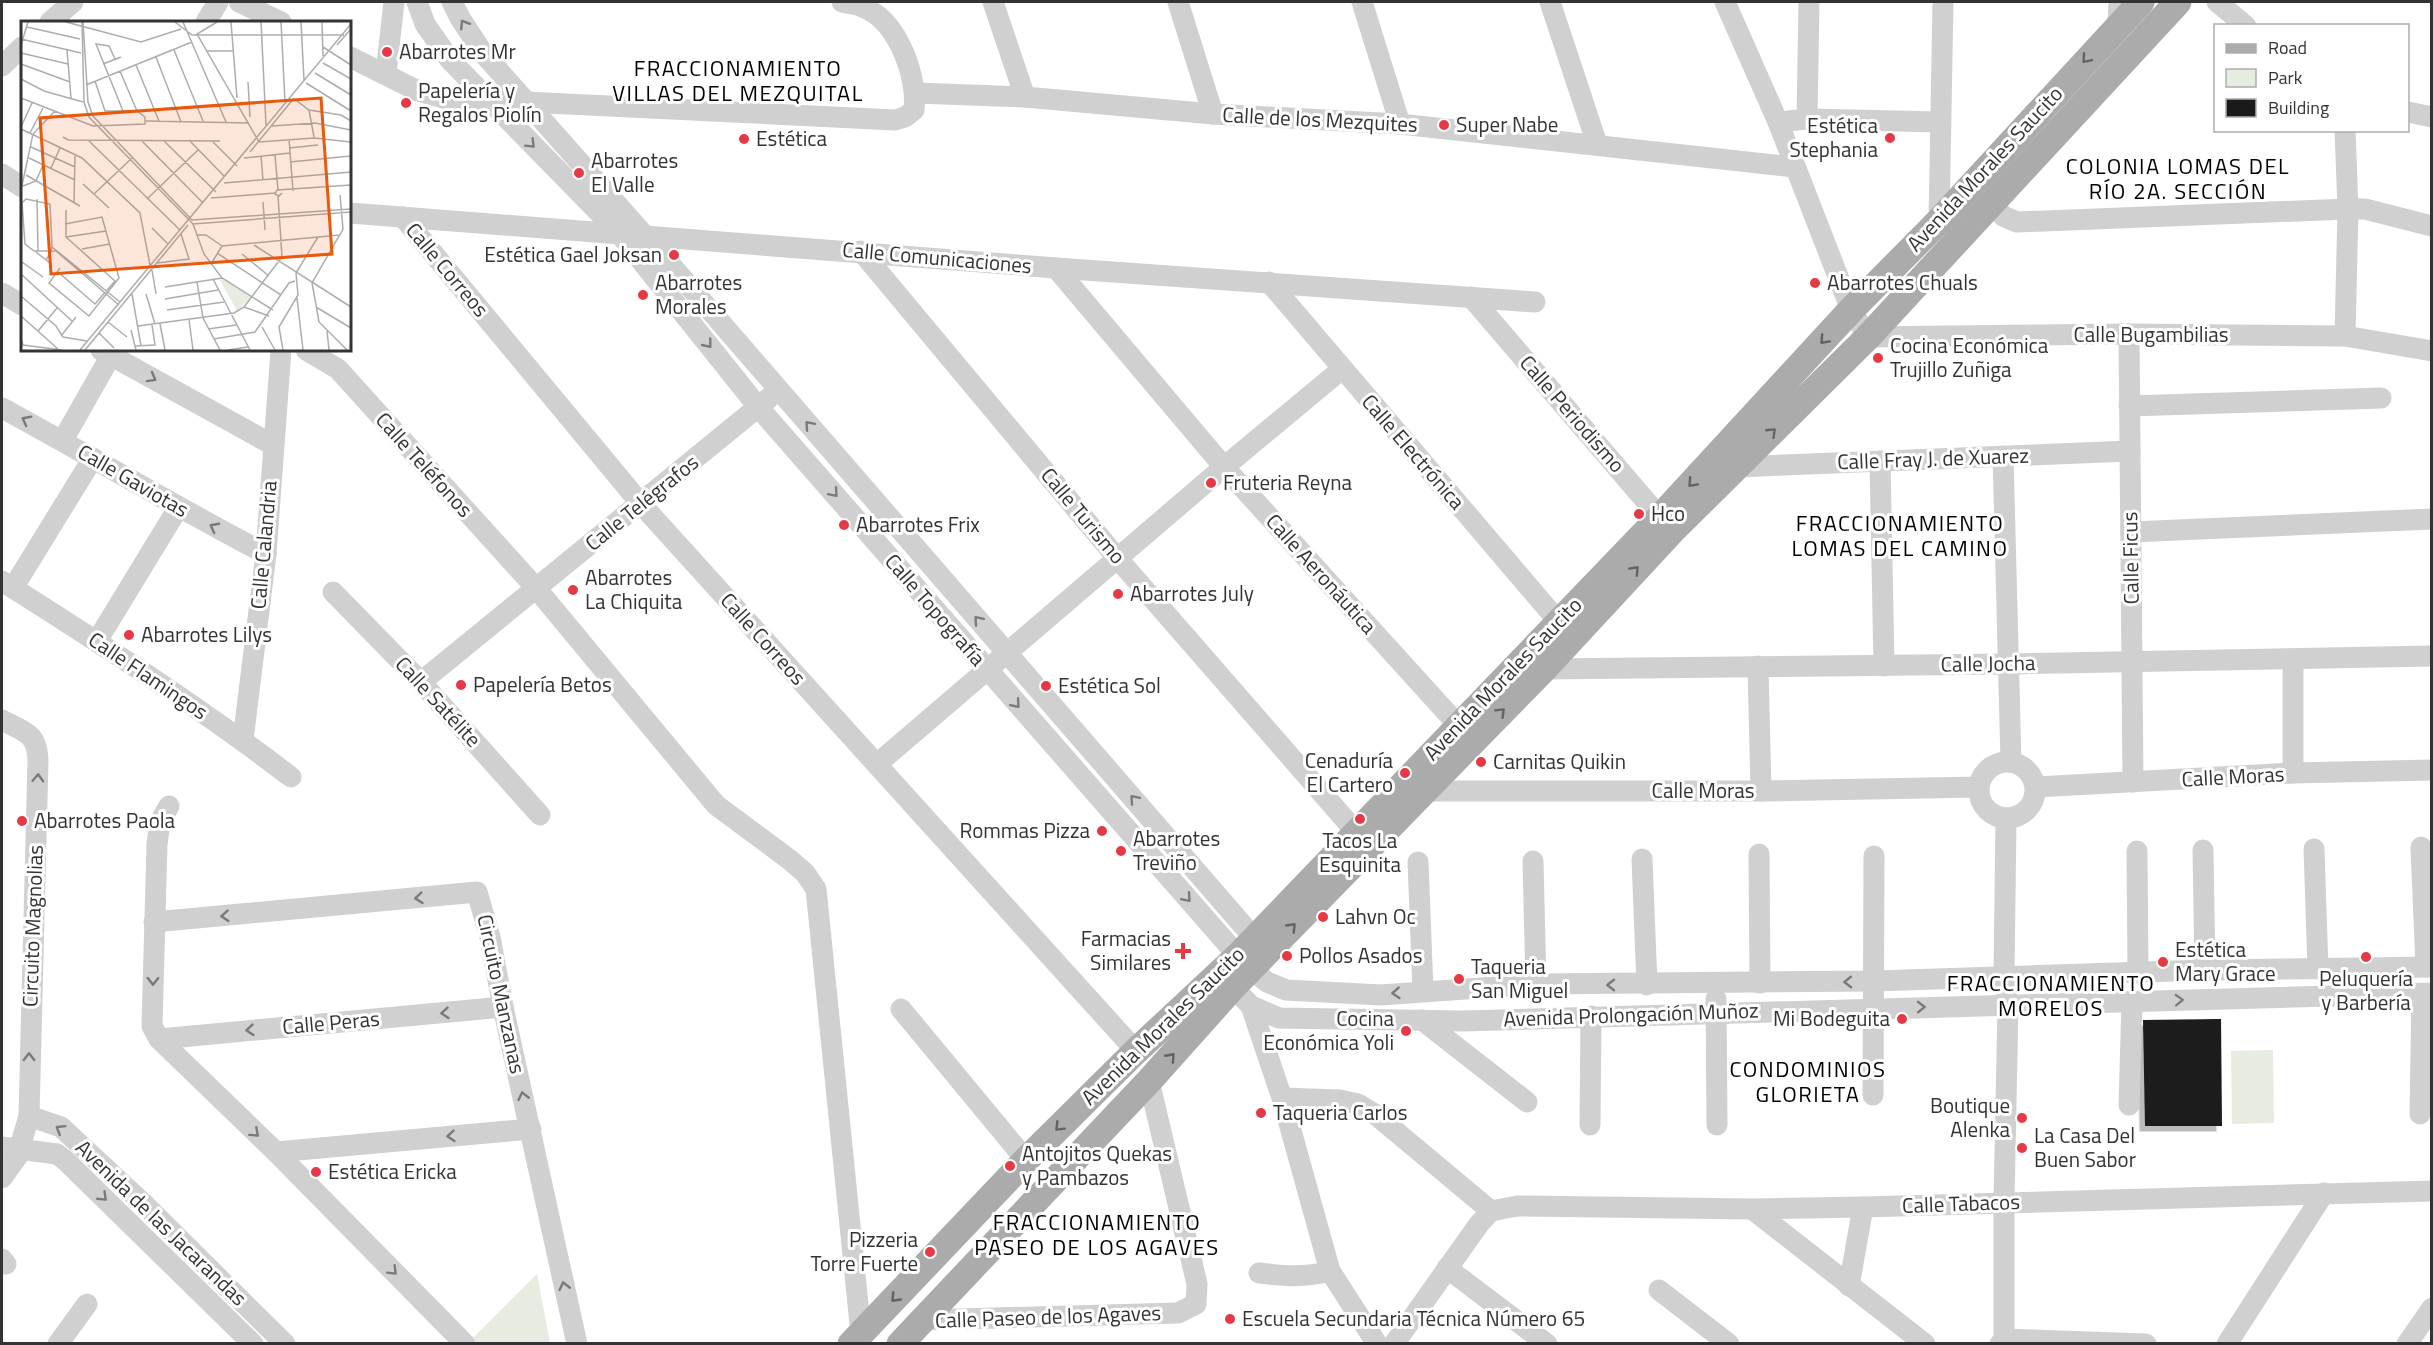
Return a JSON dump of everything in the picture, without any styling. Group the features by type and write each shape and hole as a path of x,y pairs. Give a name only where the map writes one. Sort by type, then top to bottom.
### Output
{"main road":[{"name":"Avenida Morales Saucito","path":"900,1344 1149,1082 1246,971 1356,832 1465,733 1544,669 1851,310 1939,220 2119,12 2141,2"},
{"name":"Avenida Morales Saucito","path":"856,1339 1026,1160 1136,1051 1246,971 1426,791 1465,733 1558,621 1666,524 1736,467 1868,337 2178,2"}],"street":[{"path":"51,21 73,2"},
{"path":"207,21 218,2"},
{"path":"239,2 278,21"},
{"path":"386,74 394,2"},
{"name":"Calle Topografía","path":"417,2 425,24 450,60 619,233 759,408 1246,971"},
{"name":"Calle Topografía","path":"452,2 483,53 1008,653 1246,971"},
{"path":"351,57 418,91 453,101 526,102 895,120 905,117 914,110 916,93 904,51 887,26 867,8 842,2"},
{"path":"993,2 1025,97"},
{"path":"1178,2 1214,114"},
{"path":"1362,2 1400,124"},
{"path":"1550,2 1597,144"},
{"path":"1725,2 1778,122 1851,310 1868,337"},
{"path":"1808,119 1809,2"},
{"path":"1939,220 1943,2"},
{"path":"2217,2 2244,24"},
{"path":"2,66 21,48"},
{"name":"Calle de los Mezquites","path":"916,93 1025,97 1214,114 1400,124 1794,166"},
{"path":"2409,112 2432,117"},
{"path":"1778,122 1808,119 1940,122"},
{"path":"2345,132 2348,209 2346,336"},
{"path":"2,174 21,186"},
{"path":"1992,204 2003,216 2016,222 2365,209 2432,226"},
{"name":"Calle Comunicaciones","path":"351,213 861,251 1056,268 1535,302"},
{"name":"Calle Correos","path":"403,217 641,504 1136,1051"},
{"name":"Calle Turismo","path":"861,251 1118,559 1356,832"},
{"name":"Calle Aeronáutica","path":"1056,268 1224,467 1465,733"},
{"name":"Calle Electrónica","path":"1269,282 1558,621"},
{"path":"2,293 21,304"},
{"name":"Calle Periodismo","path":"1471,297 1666,524"},
{"name":"Calle Bugambilias","path":"1868,337 2129,334 2346,336 2432,351"},
{"name":"Calle Ficus","path":"2129,334 2133,783"},
{"path":"63,440 109,351 273,445"},
{"name":"Calle Calandria","path":"243,740 266,554 281,351"},
{"name":"Calle Teléfonos","path":"308,351 338,369 536,588 716,805 790,860 805,873 816,890 856,1339"},
{"path":"877,764 1342,369"},
{"name":"Calle Telégrafos","path":"421,682 759,408 778,390"},
{"path":"2129,406 2381,398"},
{"name":"Calle Gaviotas","path":"2,409 63,440 178,508 266,554"},
{"name":"Calle Fray J. de Xuarez","path":"1736,467 2130,451"},
{"path":"2003,456 2011,762"},
{"path":"7,585 93,459"},
{"path":"1880,461 1884,666"},
{"path":"98,641 178,508"},
{"path":"2131,531 2432,519"},
{"name":"Calle Flamingos","path":"7,585 98,641 243,740 291,777"},
{"name":"Calle Satélite","path":"333,592 421,682 540,815"},
{"name":"Calle Jocha","path":"1544,669 1884,666 2432,656"},
{"path":"2292,773 2293,659"},
{"path":"1758,666 1761,791"},
{"name":"Circuito Magnolias","path":"2,720 28,734 37,744 29,1116"},
{"path":"2011,762 2028,770 2036,787 2031,805 2015,817 2006,818 1989,811 1983,804 1979,787 1982,778 1994,765 2011,762"},
{"name":"Calle Moras","path":"2036,787 2292,773 2432,770"},
{"name":"Calle Moras","path":"1426,791 1761,791 1979,787"},
{"path":"169,806 160,822 157,844 152,1026 159,1039 276,1152 465,1344"},
{"path":"2006,818 2004,977 2008,1005 2002,1341 2146,1344"},
{"path":"2421,847 2429,967"},
{"path":"2314,849 2318,969"},
{"path":"2203,850 2205,970"},
{"path":"2137,851 2138,974"},
{"path":"1759,854 1760,983"},
{"path":"1873,1095 1874,856"},
{"path":"1642,859 1647,985"},
{"path":"1533,861 1536,984"},
{"path":"1418,862 1424,991"},
{"name":"Circuito Manzanas","path":"154,922 477,892 490,937 503,1007 577,1344"},
{"name":"Avenida Prolongación Muñoz","path":"1246,971 1286,990 1381,995 1536,984 1647,985 1875,981 2205,970 2429,967"},
{"path":"1246,971 1330,1271 1377,1344"},
{"name":"Avenida Prolongación Muñoz","path":"1246,971 1279,1018 1463,1021 2427,993"},
{"path":"1715,983 1717,1125"},
{"path":"1463,1021 1465,988"},
{"path":"2420,1114 2427,993"},
{"path":"2129,1105 2132,1001"},
{"name":"Calle Peras","path":"159,1039 503,1007"},
{"path":"901,1009 1026,1160"},
{"path":"1590,1125 1591,1016"},
{"path":"1422,1020 1527,1102"},
{"name":"Calle Paseo de los Agaves","path":"922,1320 1178,1313 1196,1304 1197,1284 1149,1082"},
{"path":"1282,1098 1340,1100 1358,1104 1376,1115 1491,1210 1394,1344"},
{"path":"2,1178 18,1157 11,1148 29,1116"},
{"name":"Avenida de las Jacarandas","path":"29,1116 61,1127 199,1258 285,1344"},
{"path":"276,1152 531,1130"},
{"name":"Avenida de las Jacarandas","path":"11,1148 57,1154 253,1344"},
{"name":"Calle Tabacos","path":"1491,1210 1517,1206 1752,1209 1863,1207 2432,1191"},
{"path":"2227,1344 2324,1193"},
{"path":"1849,1286 1863,1207"},
{"path":"1752,1209 1925,1344"},
{"path":"183,1275 199,1258"},
{"path":"1447,1268 1547,1344"},
{"path":"1259,1273 1292,1277 1312,1276 1330,1271"},
{"path":"1659,1290 1729,1344"},
{"path":"65,1341 74,1319 87,1304"},
{"path":"2407,1344 2432,1308"}],"green space":[{"path":"2273,1050 2274,1123 2232,1124 2231,1051"},
{"path":"537,1274 550,1343 477,1343 472,1339"}],"building":[{"path":"2221,1019 2222,1126 2145,1126 2143,1020"}],"place":[{"name":"Abarrotes Mr","path":"387,52"},
{"name":"Papelería y Regalos Piolín","path":"406,103"},
{"name":"Super Nabe","path":"1444,125"},
{"name":"Estética Stephania","path":"1890,138"},
{"name":"Estética","path":"744,139"},
{"name":"Abarrotes El Valle","path":"579,173"},
{"name":"Estética Gael Joksan","path":"674,255"},
{"name":"Abarrotes Chuals","path":"1815,283"},
{"name":"Abarrotes Morales","path":"643,295"},
{"name":"Cocina Económica Trujillo Zuñiga","path":"1878,358"},
{"name":"Fruteria Reyna","path":"1211,483"},
{"name":"Hco","path":"1639,514"},
{"name":"Abarrotes Frix","path":"844,525"},
{"name":"Abarrotes La Chiquita","path":"573,590"},
{"name":"Abarrotes July","path":"1118,594"},
{"name":"Abarrotes Lilys","path":"129,635"},
{"name":"Papelería Betos","path":"461,685"},
{"name":"Estética Sol","path":"1046,686"},
{"name":"Carnitas Quikin","path":"1481,762"},
{"name":"Cenaduría El Cartero","path":"1405,773"},
{"name":"Tacos La Esquinita","path":"1360,819"},
{"name":"Abarrotes Paola","path":"22,821"},
{"name":"Rommas Pizza","path":"1102,831"},
{"name":"Abarrotes Treviño","path":"1121,851"},
{"name":"Lahvn Oc","path":"1323,917"},
{"name":"Farmacias Similares","path":"1183,951"},
{"name":"Pollos Asados","path":"1287,956"},
{"name":"Peluquería y Barbería","path":"2366,957"},
{"name":"Estética Mary Grace","path":"2163,962"},
{"name":"Taqueria San Miguel","path":"1459,979"},
{"name":"Mi Bodeguita","path":"1902,1019"},
{"name":"Cocina Económica Yoli","path":"1406,1031"},
{"name":"Taqueria Carlos","path":"1261,1113"},
{"name":"Boutique Alenka","path":"2022,1118"},
{"name":"La Casa Del Buen Sabor","path":"2022,1148"},
{"name":"Antojitos Quekas y Pambazos","path":"1010,1166"},
{"name":"Estética Ericka","path":"316,1172"},
{"name":"Pizzeria Torre Fuerte","path":"930,1252"},
{"name":"Escuela Secundaria Técnica Número 65","path":"1230,1319"}],"district":[{"name":"FRACCIONAMIENTO VILLAS DEL MEZQUITAL","path":"738,80"},
{"name":"COLONIA LOMAS DEL RÍO 2A. SECCIÓN","path":"2178,178"},
{"name":"FRACCIONAMIENTO LOMAS DEL CAMINO","path":"1900,536"},
{"name":"FRACCIONAMIENTO MORELOS","path":"2051,996"},
{"name":"CONDOMINIOS GLORIETA","path":"1808,1082"},
{"name":"FRACCIONAMIENTO PASEO DE LOS AGAVES","path":"1097,1234"}]}
